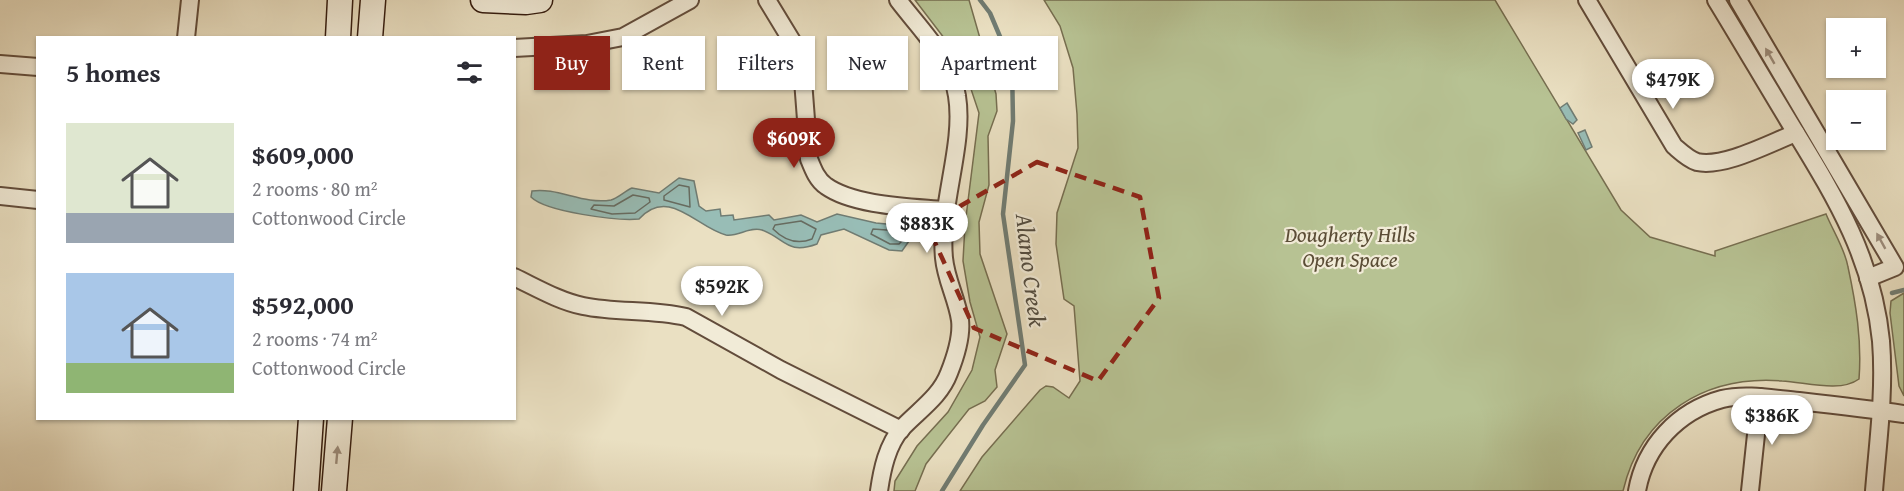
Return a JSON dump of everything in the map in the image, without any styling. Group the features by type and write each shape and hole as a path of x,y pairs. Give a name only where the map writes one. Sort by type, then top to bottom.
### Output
{"main road":[{"path":"338,36 340,0"},
{"path":"370,36 373,0"},
{"path":"483,0 526,2 540,0"},
{"path":"306,491 311,420"},
{"path":"334,491 340,420"}],"street":[{"path":"186,36 189,0"},
{"path":"516,48 587,44 623,37 690,0"},
{"path":"767,0 798,51 802,67 809,159 814,173 825,186 848,196 882,203 944,210"},
{"path":"879,491 883,463 901,430 931,403 948,376 956,353 960,321 944,258 944,210 958,123 957,95 949,69 898,0"},
{"path":"1587,0 1674,146 1684,155 1695,161 1723,161 1796,133"},
{"path":"1716,0 1852,230 1868,278 1881,340 1881,410 1874,491"},
{"path":"1738,0 1895,267 1868,278"},
{"path":"0,64 36,67"},
{"path":"1771,92 1785,82"},
{"path":"0,196 36,200"},
{"path":"516,278 560,300 585,306 669,313 686,317 781,370 901,430"},
{"path":"1750,491 1760,397"},
{"path":"1637,491 1639,478 1651,451 1670,427 1696,409 1724,399 1760,397 1904,414"}],"highlighted area":[{"path":"1037,162 1140,197 1159,298 1098,381 974,328 927,225"}],"green space":[{"path":"915,0 969,0 979,36 943,36"},
{"name":"Dougherty Hills Open Space","path":"1044,0 1495,0 1621,210 1650,237 1715,256 1715,251 1826,214 1844,254 1851,281 1859,337 1859,379 1851,383 1832,386 1754,381 1728,385 1703,393 1681,405 1661,421 1645,440 1632,464 1623,491 960,491 982,457 1040,390 1046,386 1053,387 1069,398 1080,381 1074,306 1064,299 1056,244 1057,213 1078,148 1073,68 1060,26"},
{"path":"971,90 995,90 997,111 988,136 989,185 979,222 980,254 1007,334 995,370 997,387 985,401 969,409 926,464 915,491 894,491 895,481 917,446 948,412 972,370 980,337 970,302 963,261 965,225 979,113"},
{"path":"1904,293 1904,396 1899,386 1890,313 1891,301"}],"water":[{"path":"1567,103 1577,120 1573,124 1566,119 1560,108"},
{"path":"1585,130 1592,147 1586,150 1578,133"},
{"path":"679,178 694,181 699,206 706,211 720,209 721,216 733,215 734,220 769,215 774,220 801,215 817,222 837,214 876,223 907,226 909,241 902,251 889,250 844,229 821,235 817,244 799,248 758,229 726,235 672,208 661,207 650,210 639,219 615,219 566,211 551,207 531,197 532,191 541,190 591,200 611,200 632,188 659,193"}],"waterway":[{"name":"Alamo Creek","path":"942,491 983,425 1025,365 1003,214 1013,121 1012,65 990,13 980,0"},
{"path":"1892,293 1904,290"}]}
